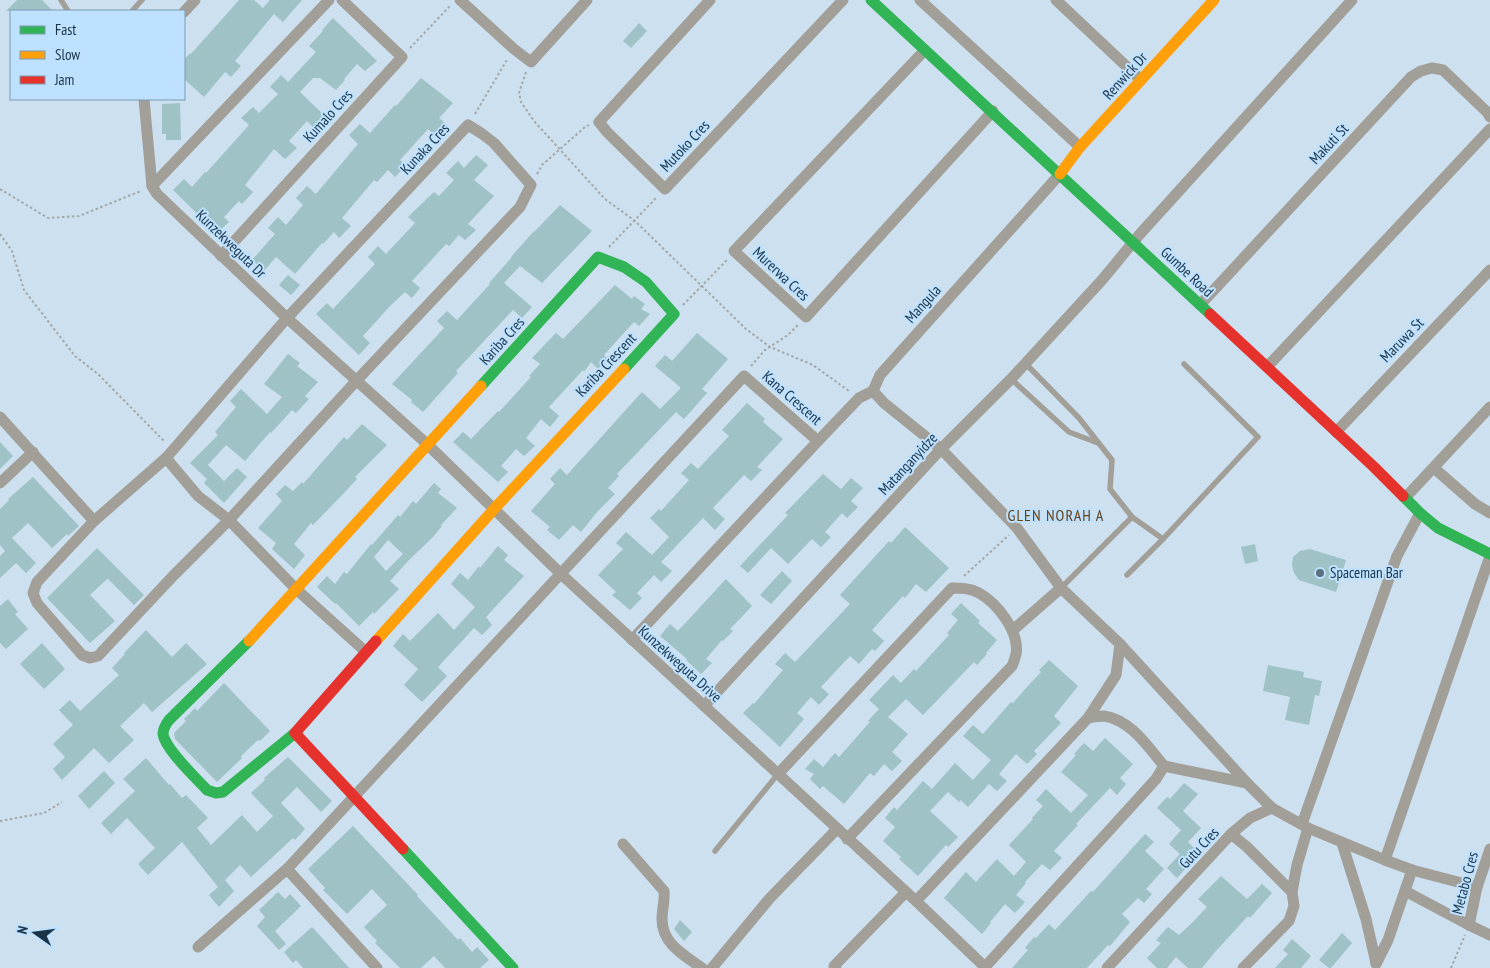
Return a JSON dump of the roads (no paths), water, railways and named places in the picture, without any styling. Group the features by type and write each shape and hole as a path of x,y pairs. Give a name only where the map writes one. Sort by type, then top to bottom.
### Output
{"street":[{"path":"185,11 195,0"},
{"path":"152,186 329,0"},
{"name":"Kumalo Cres","path":"222,256 402,57 342,0"},
{"path":"460,0 531,62 587,0"},
{"name":"Mutoko Cres","path":"710,0 599,122 666,188 843,0"},
{"name":"Gumbe Road","path":"871,0 993,111 1267,367 1420,513 1438,528 1490,555"},
{"path":"920,0 1080,147"},
{"path":"1056,0 1141,80"},
{"path":"1197,0 1210,4"},
{"name":"Matanganyidze","path":"704,706 941,449 1011,379 1102,280 1133,242 1352,0"},
{"name":"Renwick Dr","path":"1060,174 1080,147 1210,4"},
{"name":"Murerwa Cres","path":"925,50 734,251 806,317 993,111"},
{"name":"Makuti St","path":"1200,305 1411,77 1421,71 1432,68 1443,70 1490,117"},
{"path":"144,100 152,186"},
{"name":"Kunaka Cres","path":"229,520 98,656 90,658 82,655 36,603 33,593 37,582 94,521 170,454 287,318 468,125 494,143 531,185 520,207 357,380"},
{"path":"1267,367 1490,129"},
{"name":"Mangula","path":"873,391 880,375 1060,174"},
{"name":"Kunzekweguta Dr","path":"152,186 157,194 287,318 357,380"},
{"name":"Kariba Cres","path":"295,733 223,792 216,793 208,790 167,745 163,733 169,720 248,642 598,257 624,266 646,282 674,314"},
{"name":"Maruwa St","path":"1336,432 1490,270"},
{"name":"Kariba Crescent","path":"295,733 495,508 674,314"},
{"name":"Kana Crescent","path":"198,947 287,869 744,376 818,441 632,640"},
{"path":"229,520 357,380"},
{"name":"Kunzekweguta Drive","path":"357,380 428,444 561,574 916,901 985,968"},
{"path":"818,441 859,398 873,391 884,403 941,449 1017,528 1061,588 1120,644 1272,808 1305,826 1385,860 1412,870 1477,887"},
{"path":"1405,498 1490,407"},
{"path":"0,417 94,521"},
{"path":"0,483 33,452"},
{"path":"170,454 198,496 229,520 296,589 366,652"},
{"path":"1434,468 1474,504 1490,512"},
{"path":"1243,968 1289,921 1294,906 1292,892 1305,826 1398,556 1420,513"},
{"path":"1385,860 1490,555"},
{"path":"778,774 952,588 963,588 978,593 996,606 1013,630 1017,653 1012,666 847,838"},
{"path":"1013,630 1061,588"},
{"path":"916,901 1088,718 1116,675 1120,644"},
{"path":"1088,718 1102,716 1117,720 1139,736 1164,766 1247,783"},
{"path":"295,733 513,968"},
{"path":"985,968 1156,780 1164,766"},
{"path":"1231,834 1250,818 1272,808"},
{"path":"712,968 770,898 837,829"},
{"name":"Gutu Cres","path":"1107,968 1231,834 1247,847 1292,892"},
{"path":"1342,843 1366,918 1376,966"},
{"path":"623,844 664,891 662,920 665,934 675,949 702,968"},
{"name":"Metabo Cres","path":"1469,926 1477,887 1490,849"},
{"path":"287,869 377,968"},
{"path":"1376,966 1388,940 1412,870"},
{"path":"1405,891 1469,926 1490,935"},
{"path":"834,967 906,892"}],"lane":[{"path":"133,10 142,0"},
{"path":"1025,363 1079,418 1112,460 1110,489 1132,517 1163,539"},
{"path":"1127,575 1258,437 1184,364"},
{"path":"1011,379 1069,432 1099,444"},
{"path":"1061,588 1132,517"},
{"path":"715,851 778,774"}],"place":[{"name":"Spaceman Bar","path":"1320,573"}],"district":[{"name":"GLEN NORAH A","path":"1056,515"}]}
